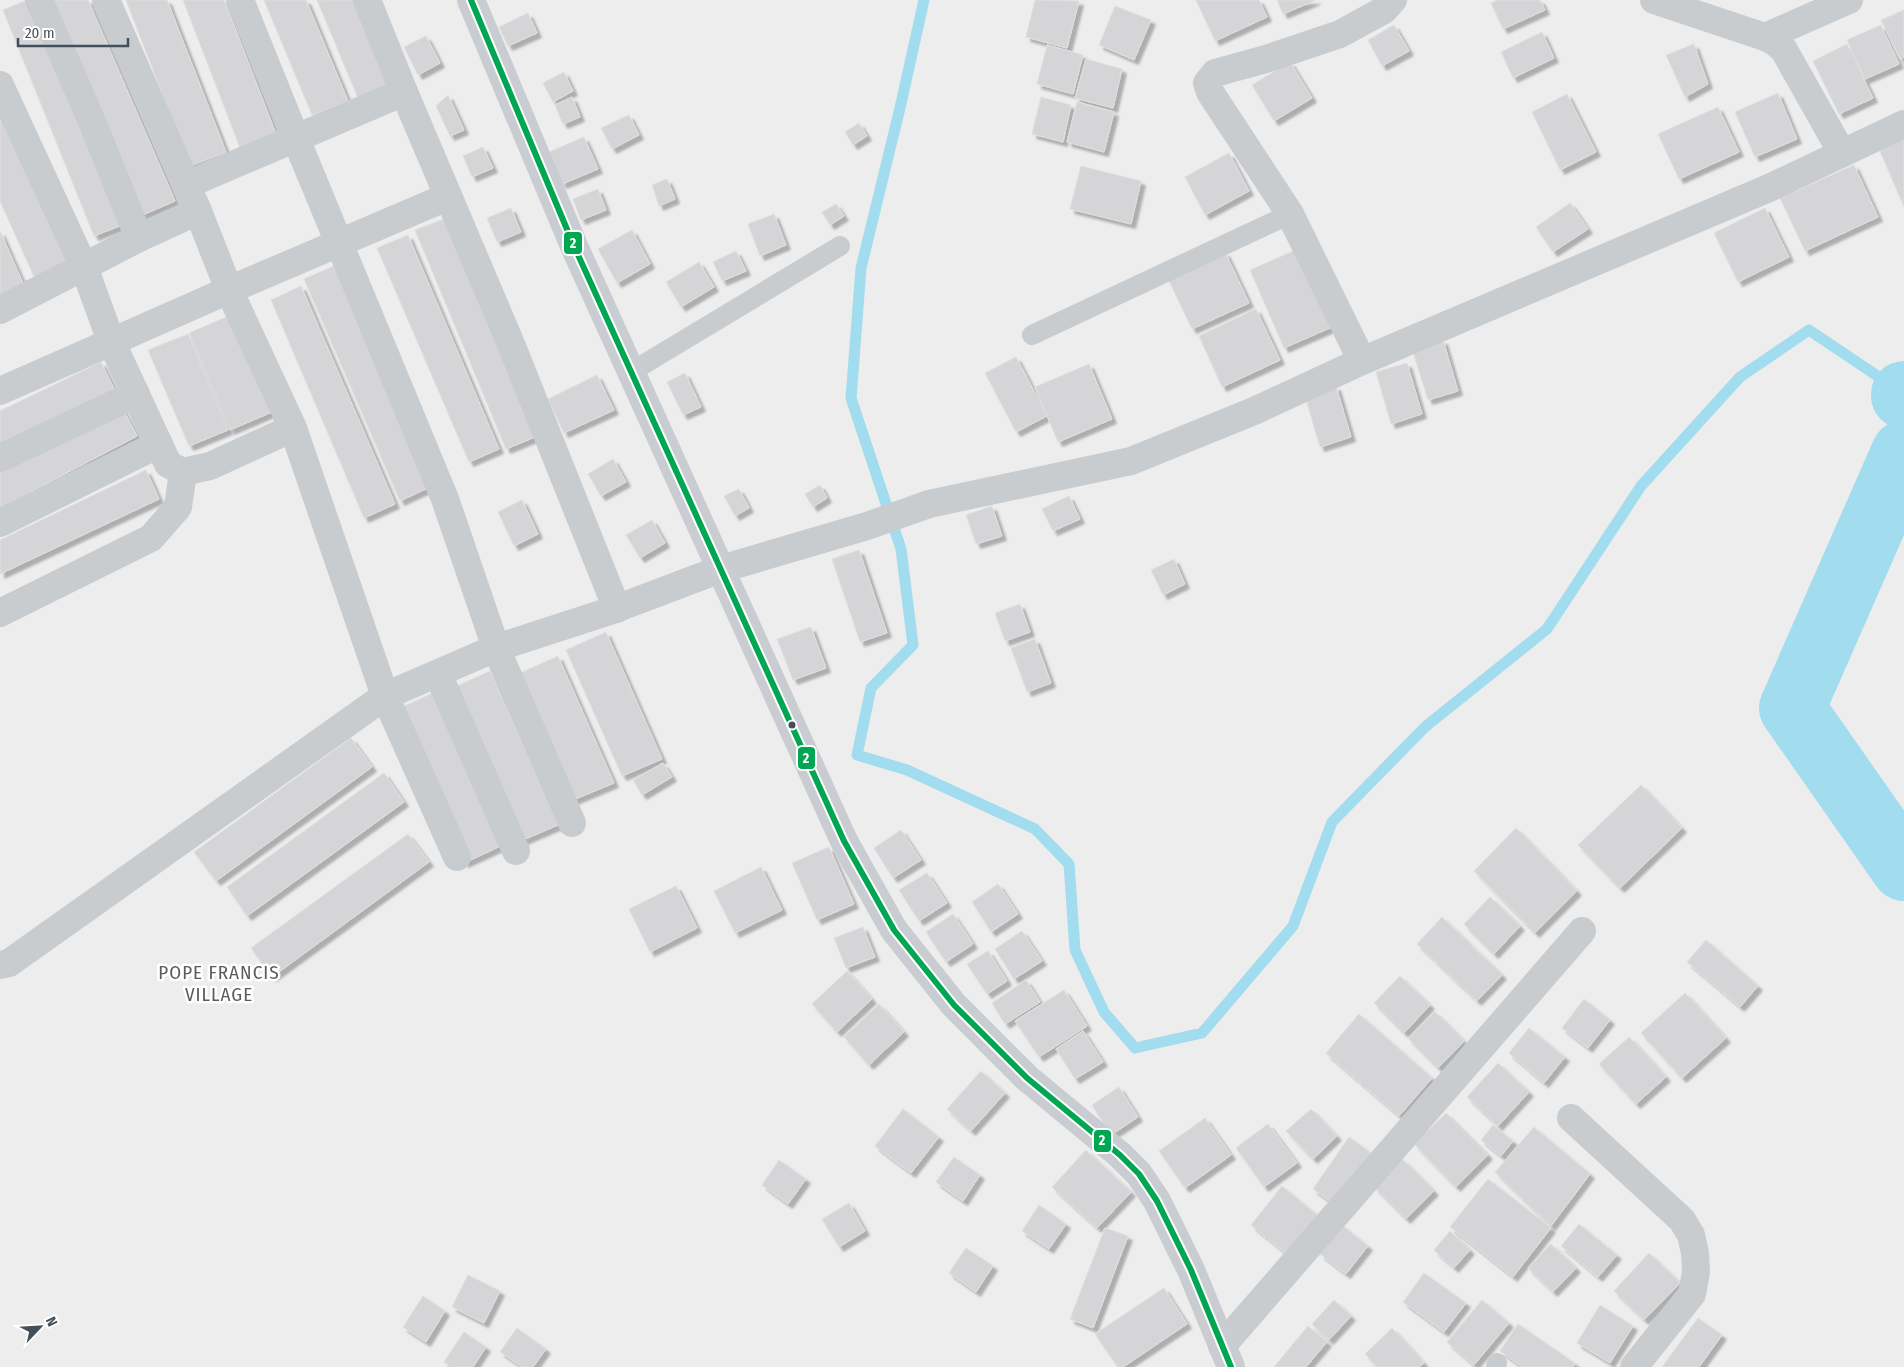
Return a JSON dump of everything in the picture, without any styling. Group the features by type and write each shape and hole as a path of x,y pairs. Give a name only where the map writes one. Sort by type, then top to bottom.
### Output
{"street":[{"path":"39,0 93,124 139,238"},
{"path":"106,0 198,211 229,290 293,428 385,696 456,857"},
{"path":"240,0 445,499 496,648 572,823"},
{"path":"367,0 447,196 511,344 617,609"},
{"path":"472,0 574,246 844,841 894,930 954,1006 1020,1072 1120,1155 1139,1174 1157,1200 1187,1261 1226,1356 1582,932"},
{"path":"1362,361 1290,214 1210,92 1207,83 1215,73 1266,59 1340,34 1384,10 1393,0"},
{"path":"1654,0 1775,42 1784,50 1842,153"},
{"path":"1765,37 1849,0"},
{"path":"0,85 84,267 111,342 168,464 183,472 210,466 293,428"},
{"path":"186,185 404,92"},
{"path":"0,965 9,963 385,696 496,648 617,609 721,570 867,526 929,504 1130,461 1254,411 1362,361 1769,188 1904,124"},
{"path":"0,391 447,196"},
{"path":"0,310 139,238 198,211"},
{"path":"0,458 136,394"},
{"path":"0,524 159,444"},
{"path":"0,613 151,538 178,507 183,472"},
{"path":"438,674 516,852"},
{"path":"1571,1118 1682,1220 1691,1235 1696,1272 1692,1294 1634,1367"}],"lane":[{"path":"1032,335 1290,214"},
{"path":"631,372 840,246"}],"building":[{"path":"27,0 122,225 94,236 3,10"},
{"path":"46,0 88,0 175,201 140,216"},
{"path":"126,0 167,0 226,152 190,166"},
{"path":"183,0 224,0 276,134 240,148"},
{"path":"264,0 306,0 348,101 312,115"},
{"path":"317,0 359,0 394,83 358,98"},
{"path":"1035,0 1079,1 1067,48 1026,37"},
{"path":"1196,0 1259,0 1267,17 1215,41"},
{"path":"1277,0 1316,0 1283,14"},
{"path":"1497,0 1540,0 1545,10 1503,29 1491,3"},
{"path":"1115,6 1151,20 1134,60 1099,45"},
{"path":"1904,10 1904,57 1900,59 1881,20"},
{"path":"528,13 537,33 508,46 499,27"},
{"path":"1394,25 1409,51 1382,66 1368,40"},
{"path":"1881,25 1899,64 1865,79 1847,40"},
{"path":"1542,32 1554,58 1513,78 1501,52"},
{"path":"426,36 440,63 418,75 404,47"},
{"path":"1694,44 1708,84 1685,97 1666,55"},
{"path":"1847,44 1873,98 1839,114 1813,61"},
{"path":"1047,45 1083,55 1073,94 1037,84"},
{"path":"1086,59 1122,69 1113,108 1075,98"},
{"path":"1290,62 1312,98 1274,121 1252,85"},
{"path":"564,72 573,91 553,102 543,83"},
{"path":"1778,93 1797,139 1755,157 1735,112"},
{"path":"1567,94 1596,152 1560,170 1532,112"},
{"path":"448,95 464,130 450,136 436,106"},
{"path":"572,97 580,117 563,124 555,105"},
{"path":"1041,97 1071,105 1063,142 1032,134"},
{"path":"1077,102 1114,112 1104,152 1067,142"},
{"path":"0,105 72,265 36,281 0,201"},
{"path":"1718,107 1739,152 1679,179 1658,134"},
{"path":"629,115 639,135 612,149 601,128"},
{"path":"859,123 867,136 853,145 845,132"},
{"path":"584,137 598,169 562,184 549,152"},
{"path":"1904,138 1904,207 1879,149"},
{"path":"483,147 493,168 472,177 463,156"},
{"path":"1229,153 1249,191 1205,215 1185,177"},
{"path":"1854,165 1878,217 1805,251 1780,198"},
{"path":"1081,166 1141,181 1131,224 1070,209"},
{"path":"667,179 675,199 659,206 652,185"},
{"path":"598,189 606,210 581,220 573,199"},
{"path":"1570,203 1588,229 1553,252 1536,227"},
{"path":"836,204 844,216 830,225 822,212"},
{"path":"511,208 521,232 497,242 487,218"},
{"path":"1765,208 1789,257 1738,282 1714,233"},
{"path":"774,214 786,245 760,256 748,224"},
{"path":"449,217 540,435 506,449 415,230"},
{"path":"632,230 650,264 617,283 598,249"},
{"path":"0,231 25,288 0,299"},
{"path":"408,235 499,449 469,462 377,248"},
{"path":"1298,249 1332,327 1284,348 1250,270"},
{"path":"736,251 746,271 722,281 713,262"},
{"path":"1225,252 1249,303 1192,329 1168,279"},
{"path":"699,262 714,287 681,307 666,282"},
{"path":"334,266 430,487 400,501 304,279"},
{"path":"301,286 395,504 364,518 271,300"},
{"path":"1256,309 1280,360 1222,387 1199,336"},
{"path":"231,315 272,412 230,430 189,333"},
{"path":"188,334 228,430 189,446 148,350"},
{"path":"1443,340 1458,391 1428,400 1412,349"},
{"path":"1016,357 1047,416 1016,432 985,373"},
{"path":"101,362 115,391 0,445 0,411"},
{"path":"1407,363 1422,414 1391,424 1376,372"},
{"path":"1089,364 1112,419 1058,442 1035,387"},
{"path":"685,373 701,407 683,415 667,382"},
{"path":"597,375 614,410 564,433 548,399"},
{"path":"1336,386 1351,437 1320,447 1305,396"},
{"path":"122,408 137,436 0,508 0,472"},
{"path":"613,459 626,482 601,496 588,474"},
{"path":"146,470 159,499 0,574 0,540"},
{"path":"820,485 827,498 813,507 805,494"},
{"path":"739,489 749,508 735,516 724,496"},
{"path":"1069,496 1080,519 1053,531 1042,509"},
{"path":"522,500 538,534 514,546 498,512"},
{"path":"992,506 1002,536 976,544 966,515"},
{"path":"652,520 665,543 640,558 626,535"},
{"path":"859,550 887,633 860,642 832,559"},
{"path":"1174,559 1185,584 1163,595 1151,570"},
{"path":"1020,604 1030,632 1005,641 995,613"},
{"path":"811,627 826,668 793,680 777,639"},
{"path":"606,632 662,759 622,776 566,650"},
{"path":"1035,639 1051,683 1027,692 1011,648"},
{"path":"558,656 614,783 573,800 518,674"},
{"path":"490,671 558,825 516,843 448,690"},
{"path":"437,691 505,844 464,863 396,710"},
{"path":"351,738 372,767 216,881 194,852"},
{"path":"663,763 672,777 642,795 633,780"},
{"path":"384,773 404,802 247,916 227,887"},
{"path":"1641,785 1682,828 1620,888 1578,845"},
{"path":"1516,828 1577,891 1535,933 1474,871"},
{"path":"901,830 921,860 893,878 874,848"},
{"path":"408,834 429,862 272,977 251,948"},
{"path":"829,847 854,904 817,920 792,863"},
{"path":"761,867 782,910 735,933 714,891"},
{"path":"927,873 947,903 919,921 899,890"},
{"path":"998,884 1018,914 991,932 972,902"},
{"path":"676,886 697,928 650,952 629,909"},
{"path":"1490,897 1520,926 1494,954 1464,924"},
{"path":"953,914 973,944 946,962 926,932"},
{"path":"1442,917 1502,975 1477,1001 1417,944"},
{"path":"863,927 875,957 846,968 834,938"},
{"path":"1022,931 1042,961 1014,979 995,949"},
{"path":"1706,940 1758,986 1740,1007 1687,962"},
{"path":"988,951 1007,981 987,994 967,964"},
{"path":"847,971 872,999 837,1032 812,1004"},
{"path":"1400,976 1430,1005 1404,1033 1374,1003"},
{"path":"1026,980 1040,1002 1005,1024 992,1003"},
{"path":"1064,990 1087,1026 1039,1057 1015,1021"},
{"path":"1685,993 1726,1038 1682,1078 1641,1033"},
{"path":"1584,999 1610,1020 1588,1048 1562,1028"},
{"path":"879,1004 904,1032 869,1065 844,1037"},
{"path":"1435,1012 1464,1041 1438,1068 1408,1038"},
{"path":"1359,1014 1432,1078 1399,1116 1326,1053"},
{"path":"1529,1028 1565,1057 1544,1083 1509,1053"},
{"path":"1083,1031 1103,1062 1075,1079 1056,1049"},
{"path":"1629,1037 1666,1077 1636,1104 1599,1064"},
{"path":"1498,1063 1529,1092 1498,1126 1467,1097"},
{"path":"981,1071 1005,1093 971,1131 947,1109"},
{"path":"1119,1087 1138,1117 1111,1135 1092,1105"},
{"path":"903,1109 939,1137 911,1173 875,1146"},
{"path":"1311,1109 1337,1136 1313,1159 1286,1131"},
{"path":"1446,1113 1488,1155 1456,1187 1414,1144"},
{"path":"1205,1118 1231,1155 1185,1188 1159,1151"},
{"path":"1268,1124 1297,1163 1264,1187 1236,1148"},
{"path":"1493,1125 1513,1141 1501,1156 1481,1140"},
{"path":"1534,1127 1590,1174 1551,1226 1495,1172"},
{"path":"1349,1137 1371,1153 1335,1205 1313,1189"},
{"path":"1086,1150 1131,1192 1097,1228 1052,1187"},
{"path":"954,1157 980,1175 963,1201 936,1182"},
{"path":"1402,1159 1434,1191 1406,1219 1374,1187"},
{"path":"779,1160 806,1179 788,1204 762,1185"},
{"path":"1488,1179 1551,1228 1513,1277 1450,1227"},
{"path":"1282,1186 1317,1215 1286,1253 1251,1225"},
{"path":"849,1203 865,1231 839,1247 822,1219"},
{"path":"1039,1205 1066,1224 1049,1249 1022,1231"},
{"path":"1579,1224 1617,1255 1598,1277 1561,1246"},
{"path":"1342,1225 1368,1246 1346,1274 1320,1254"},
{"path":"1105,1228 1128,1236 1093,1328 1070,1319"},
{"path":"1450,1231 1470,1250 1454,1268 1434,1250"},
{"path":"1551,1244 1576,1268 1553,1292 1528,1268"},
{"path":"966,1248 993,1266 976,1292 949,1273"},
{"path":"1649,1253 1680,1283 1644,1320 1614,1291"},
{"path":"1424,1273 1466,1303 1444,1332 1403,1302"},
{"path":"468,1275 500,1291 484,1323 452,1307"},
{"path":"1164,1288 1187,1324 1123,1367 1118,1367 1095,1334"},
{"path":"423,1296 445,1311 426,1342 403,1327"},
{"path":"1334,1300 1351,1316 1329,1340 1312,1324"},
{"path":"1482,1300 1509,1323 1474,1365 1447,1342"},
{"path":"1600,1305 1633,1326 1610,1363 1577,1343"},
{"path":"1698,1318 1722,1335 1699,1367 1662,1367"},
{"path":"1518,1324 1576,1364 1573,1367 1522,1367 1500,1351"},
{"path":"1308,1326 1327,1342 1306,1367 1274,1367"},
{"path":"517,1328 546,1349 533,1367 522,1367 500,1352"},
{"path":"1392,1328 1424,1363 1419,1367 1377,1367 1365,1354"},
{"path":"464,1332 486,1347 473,1367 451,1367 444,1362"}],"waterway":[{"path":"924,0 861,268 851,398 901,549 913,645 871,688 857,755 907,770 1035,829 1069,864 1075,950 1104,1012 1135,1048 1202,1033 1293,926 1332,822 1425,727 1547,629 1641,486 1740,377 1809,330 1904,394"},
{"path":"1904,453 1792,708 1904,868"}],"transit line":[{"name":"2","path":"471,0 574,246 844,841 894,930 954,1005 1027,1078 1120,1155 1139,1174 1157,1201 1191,1270 1231,1367"}],"district":[{"name":"POPE FRANCIS VILLAGE","path":"219,983"}]}
